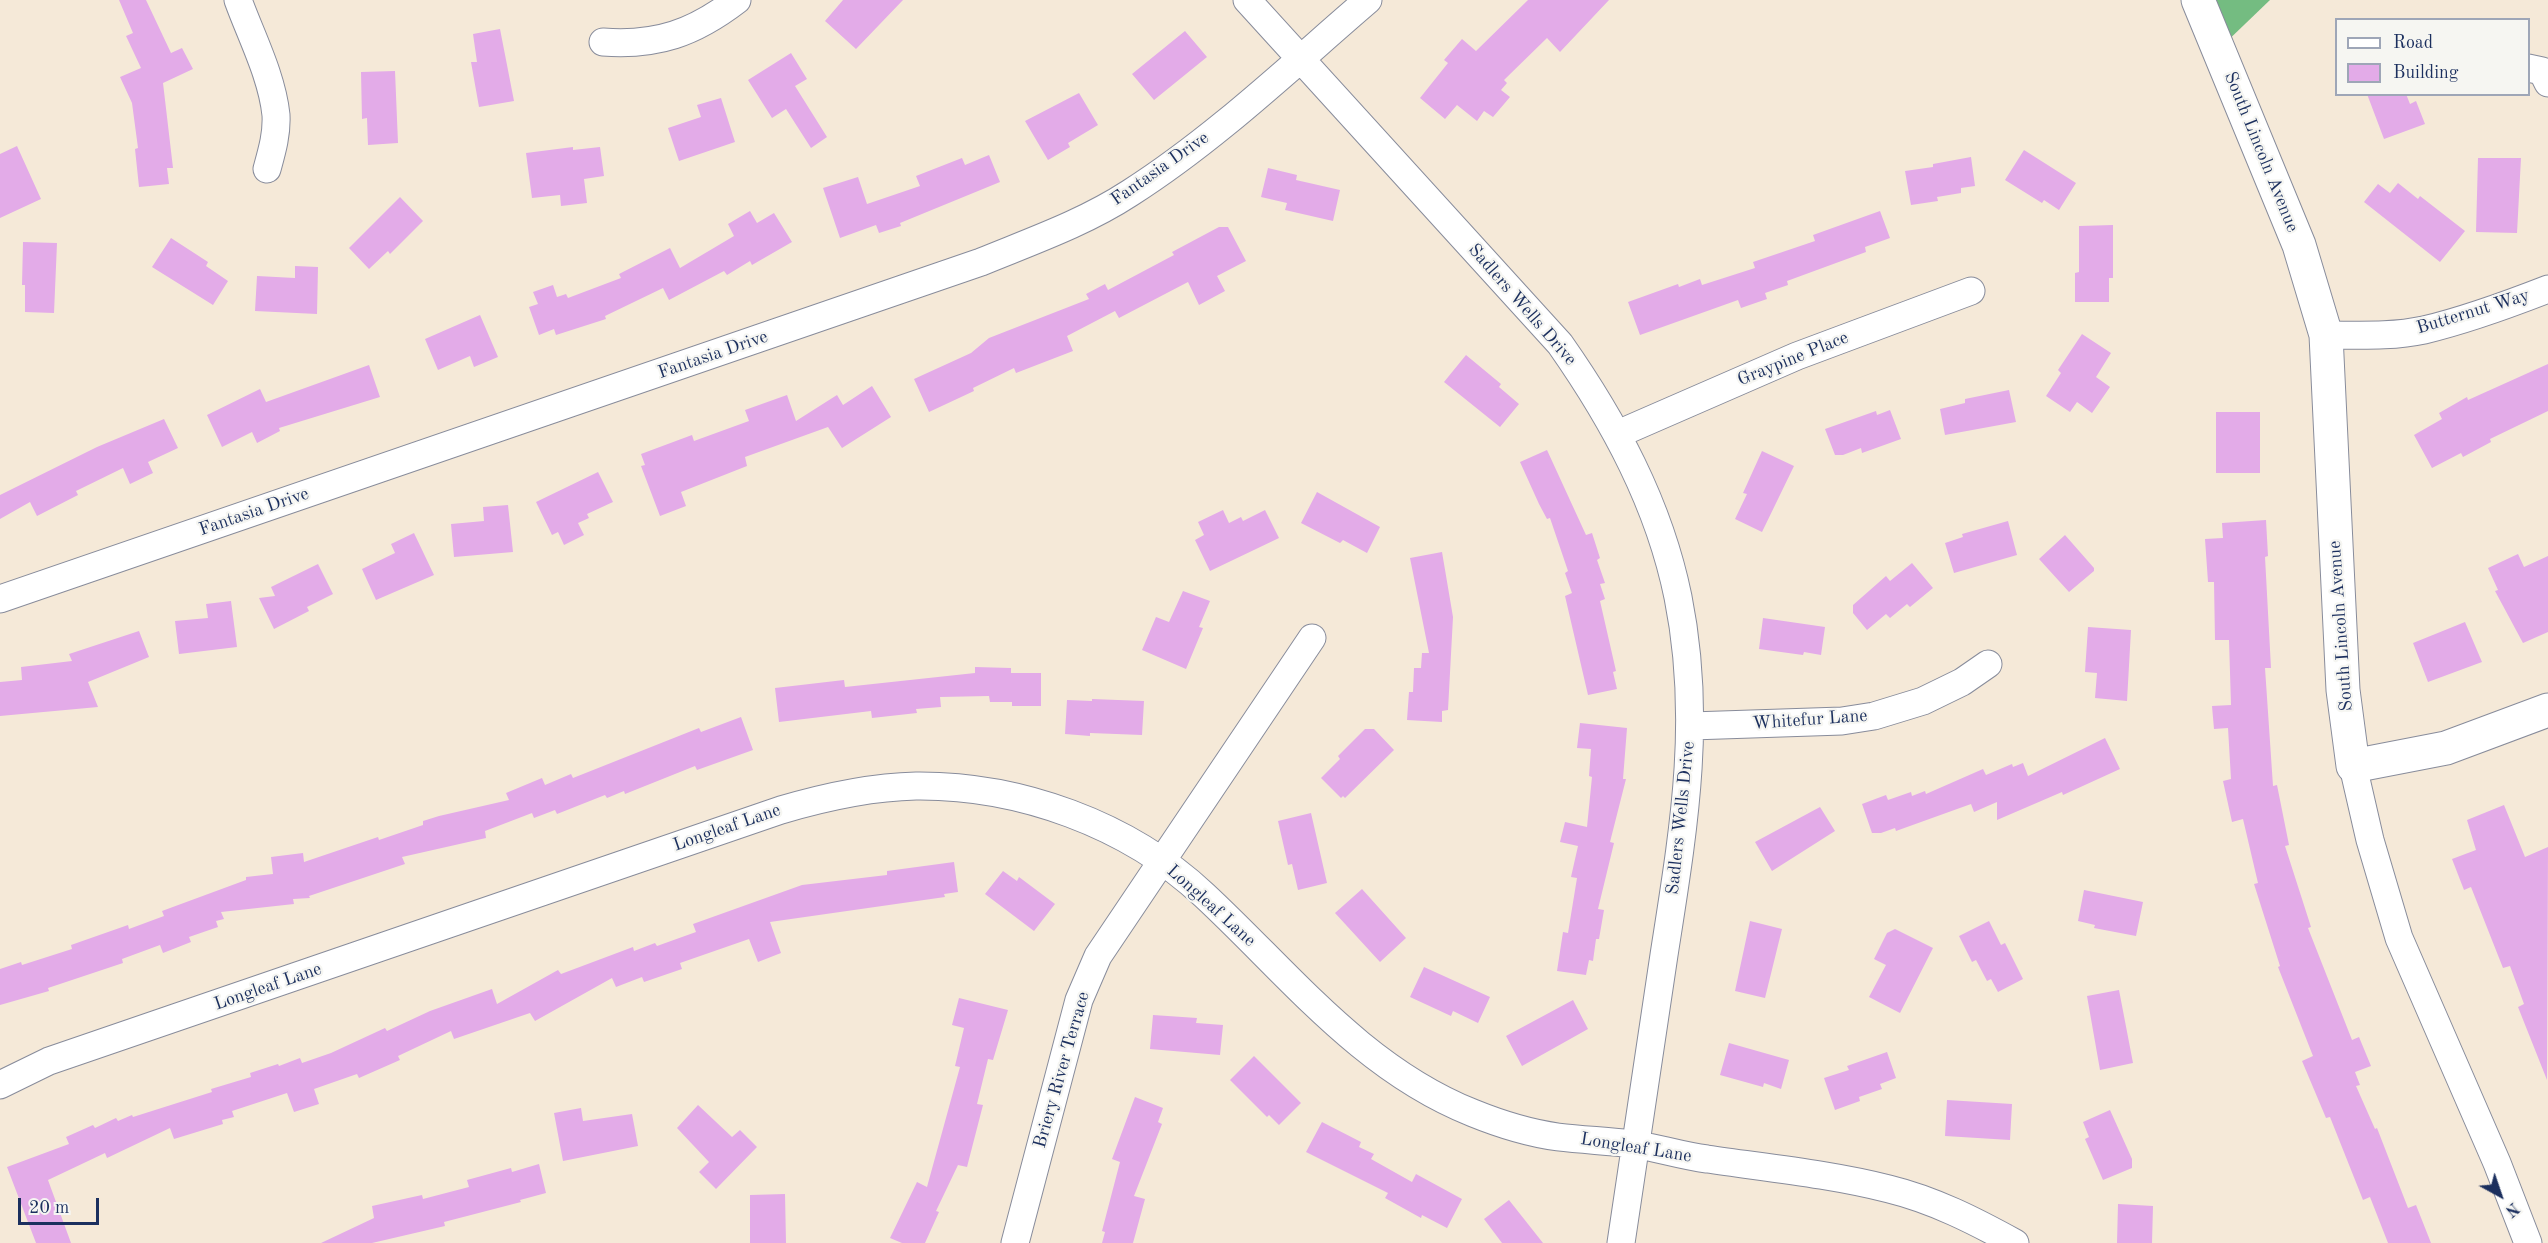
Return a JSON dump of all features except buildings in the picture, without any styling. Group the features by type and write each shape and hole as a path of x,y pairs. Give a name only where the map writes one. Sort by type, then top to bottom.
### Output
{"main road":[{"name":"South Lincoln Avenue","path":"2199,0 2299,245 2326,336 2343,690 2353,766"},
{"path":"2353,766 2446,748 2548,710"}],"street":[{"path":"238,0 270,86 276,115 275,142 267,169"},
{"path":"603,42 632,44 663,40 691,30 737,0"},
{"name":"Sadlers Wells Drive","path":"1247,0 1560,344 1594,393 1618,434 1661,534 1678,597 1690,678 1691,726 1686,814 1620,1243"},
{"name":"Fantasia Drive","path":"0,599 981,262 1070,226 1130,194 1197,146 1368,0"},
{"path":"2530,68 2542,71 2548,83"},
{"name":"Butternut Way","path":"2326,336 2376,336 2422,330 2490,311 2548,289"},
{"name":"Graypine Place","path":"1618,434 1797,356 1971,291"},
{"name":"Briery River Terrace","path":"1015,1243 1079,1000 1098,956 1312,638"},
{"name":"Whitefur Lane","path":"1691,726 1842,721 1874,716 1923,701 1962,682 1988,664"},
{"name":"South Lincoln Avenue","path":"2353,766 2370,840 2399,938 2497,1163 2528,1243"},
{"name":"Longleaf Lane","path":"0,1085 49,1060 781,810 854,792 915,786 966,789 1015,797 1066,812 1107,830 1162,862 1201,892 1344,1033 1389,1069 1424,1091 1472,1113 1516,1128 1554,1137 1635,1144 1698,1158 1847,1180 1890,1189 1971,1218 2015,1243"}],"green space":[{"path":"2198,0 2270,0 2219,49"}]}
